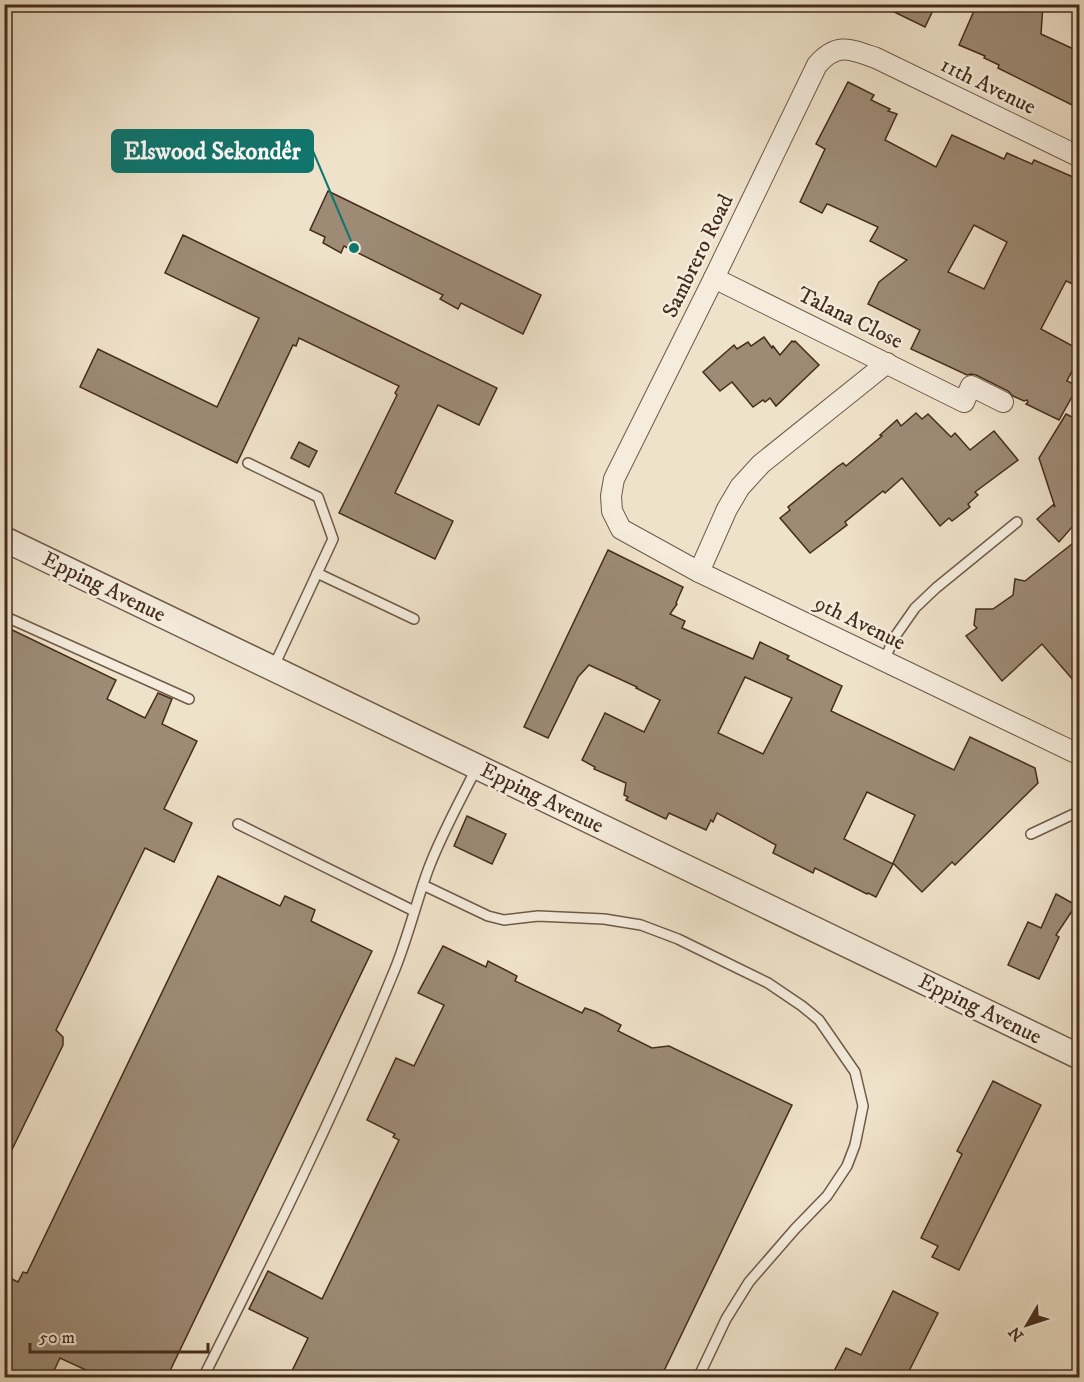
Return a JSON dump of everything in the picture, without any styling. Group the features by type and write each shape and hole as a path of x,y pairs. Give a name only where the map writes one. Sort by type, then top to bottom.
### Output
{"street":[{"name":"Sambrero Road","path":"621,529 612,511 611,496 614,479 817,65 832,51 850,49 876,58"},
{"name":"11th Avenue","path":"876,58 1080,157"},
{"name":"Talana Close","path":"714,278 964,402 971,386 1003,402"},
{"path":"699,572 727,509 747,479 761,464 887,363"},
{"name":"9th Avenue","path":"621,529 699,572 1080,755"},
{"name":"Epping Avenue","path":"4,539 1080,1057"}],"lane":[{"path":"248,463 318,497 333,539 273,669"},
{"path":"884,661 894,638 915,608 1017,522"},
{"path":"317,573 414,619"},
{"path":"4,616 189,699"},
{"path":"203,1377 331,1116 396,967 423,885 447,826 477,767"},
{"path":"1031,834 1080,811"},
{"path":"238,824 414,911"},
{"path":"423,885 488,916 504,920 538,916 604,919 641,925 678,939 768,982 802,1005 819,1020 855,1071 863,1106 855,1145 847,1166 827,1196 749,1282 726,1319 698,1377"}],"building":[{"path":"878,4 936,4 925,27"},
{"path":"977,4 1043,4 1041,34 1080,52 1080,89 1072,105 998,68 999,65 984,58 985,56 959,45"},
{"path":"848,82 874,95 871,100 897,114 885,140 936,167 952,135 1004,159 1007,153 1032,164 1034,160 1080,180 1080,287 1066,281 1041,329 1080,350 1080,355 1067,381 1078,386 1059,420 1026,404 1027,400 1013,396 1008,391 976,375 967,375 911,349 920,330 868,304 879,282 907,260 870,241 878,227 827,204 822,213 800,202 825,149 816,144","holes":["974,225 1007,242 984,289 948,272"]},
{"path":"328,191 541,295 523,334 461,303 458,309 440,299 443,295 344,246 341,253 323,243 325,237 310,230"},
{"path":"183,235 497,388 479,425 438,405 395,493 453,521 435,559 339,513 397,395 395,393 399,386 299,338 296,346 293,345 237,463 80,387 98,349 217,407 259,318 165,273"},
{"path":"764,337 780,355 792,341 795,341 819,365 776,406 770,398 753,407 732,382 720,391 703,372 734,345 737,349 748,342 751,346"},
{"path":"916,413 922,419 928,414 951,437 955,433 970,450 994,431 1018,460 975,492 978,495 968,504 970,507 952,521 949,518 940,526 902,478 885,493 883,491 845,522 847,525 810,553 780,518 790,510 788,507 837,467 843,463 846,466 882,436 880,435 897,420 901,426"},
{"path":"1066,414 1080,421 1080,518 1059,542 1037,519 1053,505 1055,507 1039,458"},
{"path":"299,442 317,451 309,467 291,458"},
{"path":"1072,544 1080,553 1080,688 1042,644 1002,681 966,636 977,628 974,625 976,609 993,609 1013,595 1015,579 1025,581"},
{"path":"608,550 683,587 677,604 670,614 685,621 682,628 753,659 760,642 789,656 787,659 842,686 831,711 954,770 970,737 1035,768 1038,783 955,865 952,862 922,892 893,863 915,815 867,792 844,839 893,864 876,897 815,868 813,873 773,853 776,845 717,813 706,830 669,813 666,819 626,800 628,797 624,795 626,783 594,769 595,767 582,760 605,713 644,732 660,700 637,687 589,665 578,677 548,738 524,727","holes":["745,677 792,698 763,754 718,733"]},
{"path":"4,626 116,680 107,699 145,718 158,693 172,699 162,724 197,741 164,809 192,823 174,862 145,848 56,1030 63,1037 63,1045 4,1166"},
{"path":"467,816 506,834 492,864 454,846"},
{"path":"218,876 280,906 285,896 315,910 311,921 372,951 167,1377 101,1377 60,1358 51,1377 4,1377 4,1294 12,1279 18,1282 23,1272 27,1273"},
{"path":"1056,894 1076,905 1056,935 1059,937 1039,979 1008,965 1028,922 1041,928"},
{"path":"443,946 486,967 488,961 517,976 515,981 582,1013 585,1008 596,1012 621,1025 618,1031 652,1048 669,1046 792,1105 661,1377 289,1377 308,1338 249,1309 268,1271 322,1299 399,1140 393,1137 395,1134 367,1120 396,1058 414,1066 444,1005 418,993"},
{"path":"993,1081 1041,1105 959,1270 932,1257 938,1246 921,1238 962,1154 957,1151"},
{"path":"893,1291 938,1313 906,1377 831,1377 846,1348 861,1355"}],"place":[{"name":"Elswood Sekondêr","path":"354,248"}]}
